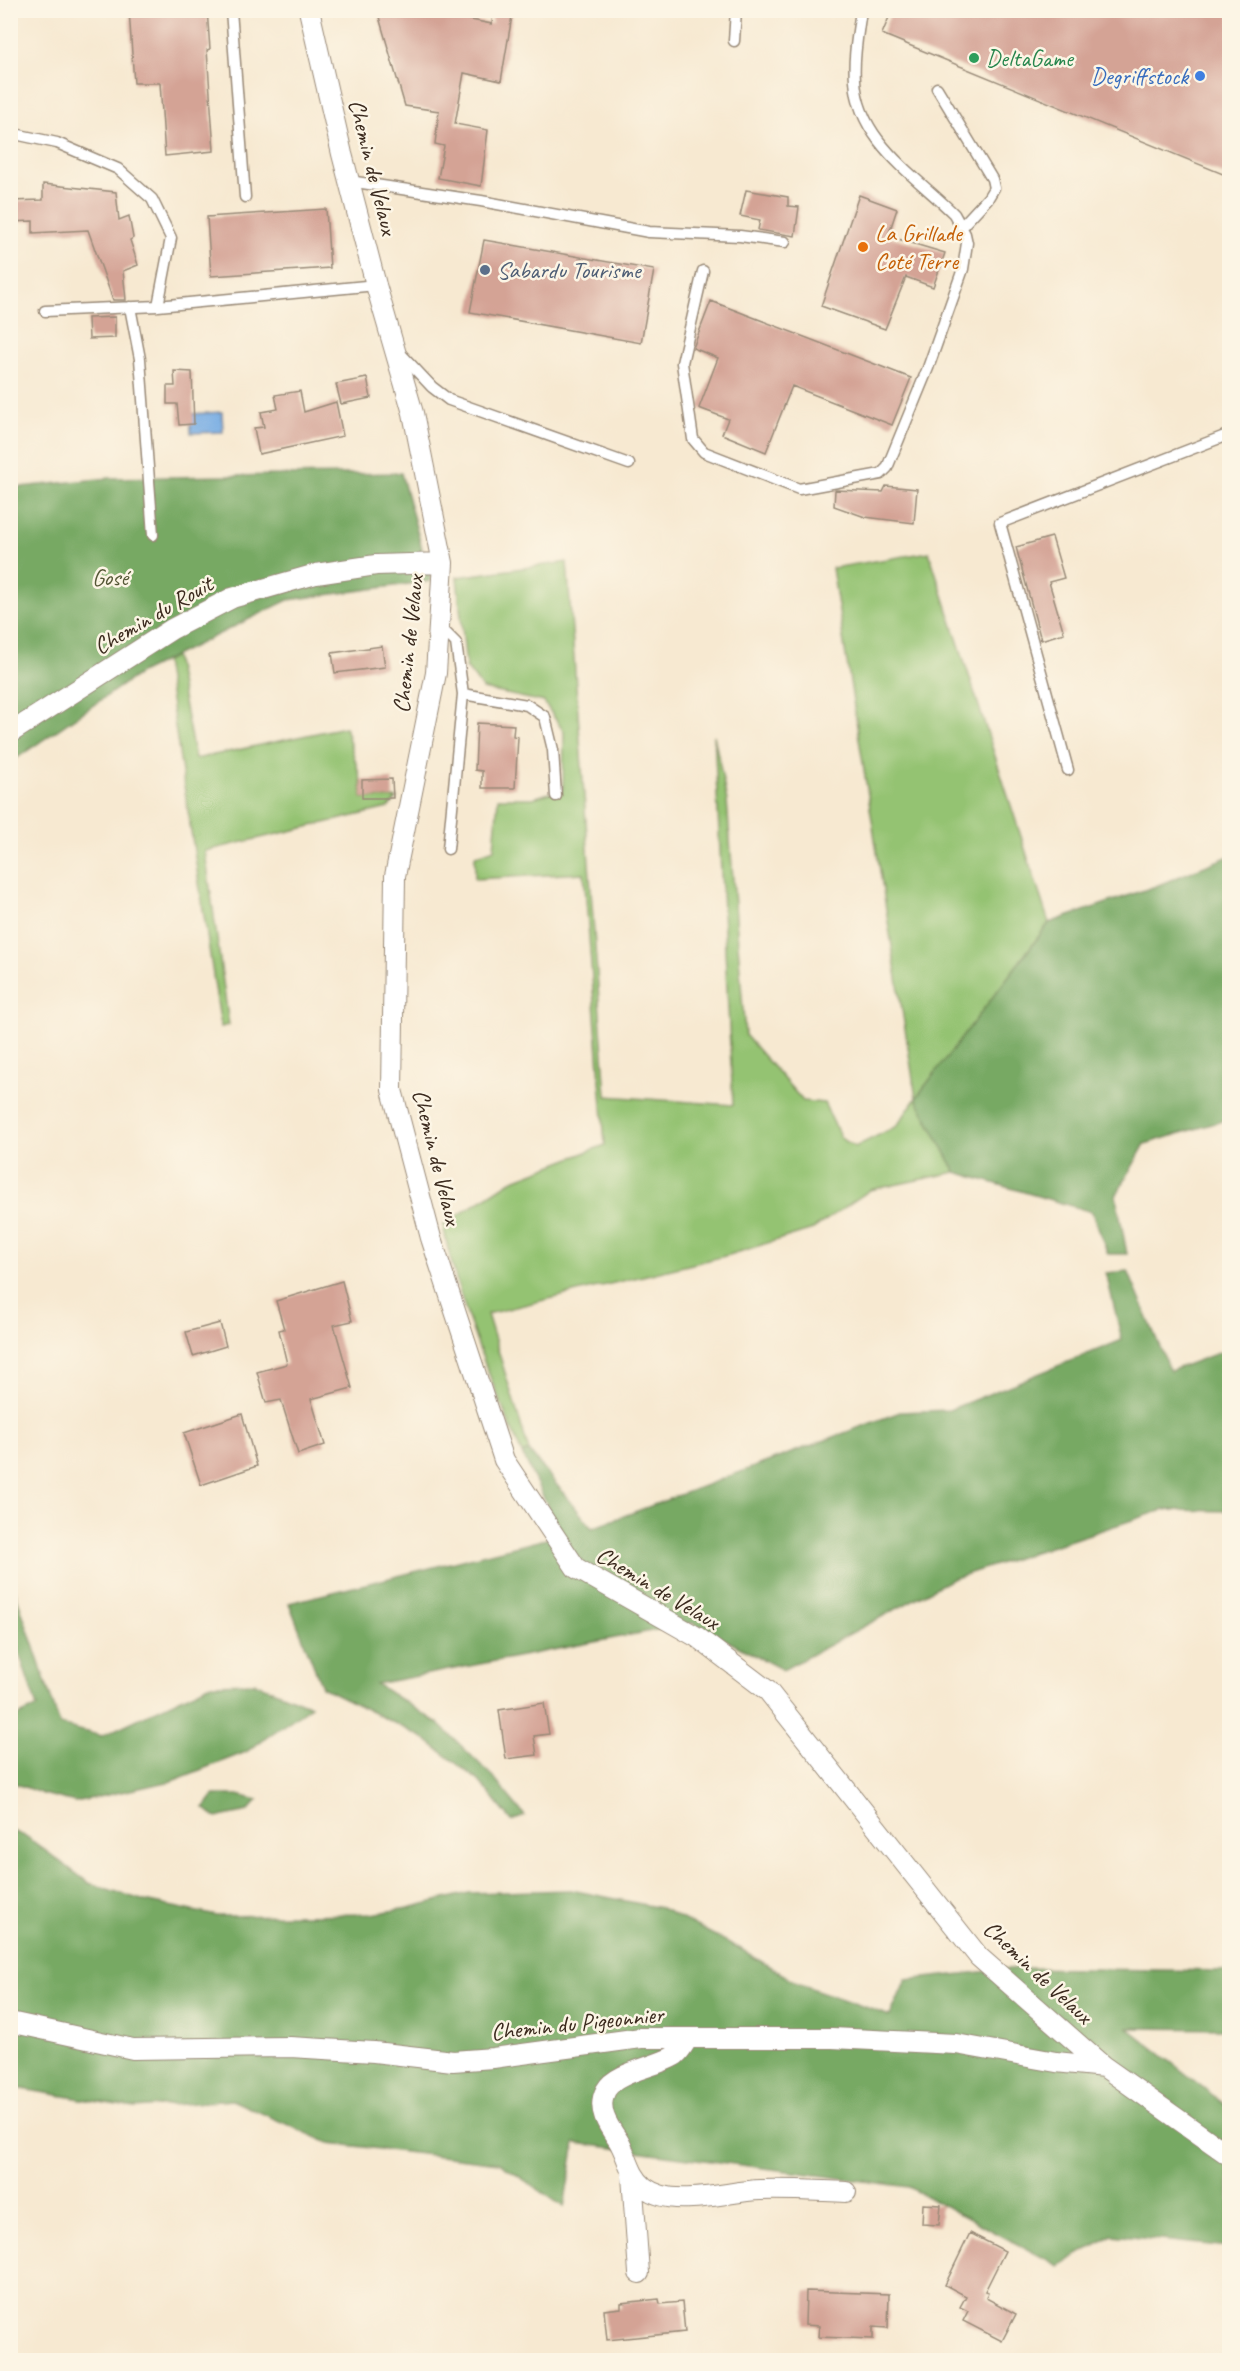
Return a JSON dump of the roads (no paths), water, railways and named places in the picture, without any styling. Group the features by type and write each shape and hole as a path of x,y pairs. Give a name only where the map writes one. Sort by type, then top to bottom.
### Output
{"street":[{"name":"Chemin de Velaux","path":"309,10 349,181 413,412 443,563 436,673 395,876 392,1090 431,1238 504,1460 576,1568 697,1637 768,1691 979,1958 1104,2067"},
{"name":"Chemin du Rouit","path":"10,733 172,629 232,598 316,574 376,565 443,563"},
{"name":"Chemin du Pigeonnier","path":"10,2022 134,2049 290,2047 374,2052 453,2061 493,2058 641,2038 832,2038 956,2044 1056,2062 1104,2067 1230,2156"},
{"path":"639,2273 632,2176 621,2145 606,2122 602,2105 606,2090 618,2079 676,2055 688,2038"},
{"path":"632,2176 645,2189 665,2196 688,2198 779,2189 846,2192"}],"lane":[{"path":"231,10 245,197"},
{"path":"734,41 736,10"},
{"path":"703,271 682,363 693,439 704,452 799,489 880,474 887,468 958,287 967,243 962,226 946,207 879,144 858,101 855,57 861,10"},
{"path":"937,88 992,179 994,188 988,198 962,226"},
{"path":"10,133 57,143 118,169 152,199 171,238 158,306"},
{"path":"349,181 481,201 649,232 740,236 785,242"},
{"path":"45,311 158,306 376,285"},
{"path":"130,307 140,358 153,535"},
{"path":"395,347 432,387 449,400 629,464"},
{"path":"1068,770 1000,523 1230,434"},
{"path":"439,626 456,643 463,694 448,849"},
{"path":"463,694 527,705 545,717 554,750 556,796"}],"water":[{"path":"222,412 223,432 191,433 190,414"}],"place":[{"name":"DeltaGame","path":"974,58"},
{"name":"Degriffstock","path":"1200,76"},
{"name":"La Grillade Coté Terre","path":"863,247"},
{"name":"Sabardu Tourisme","path":"485,270"}],"park label":[{"name":"Gosé","path":"110,577"}]}
